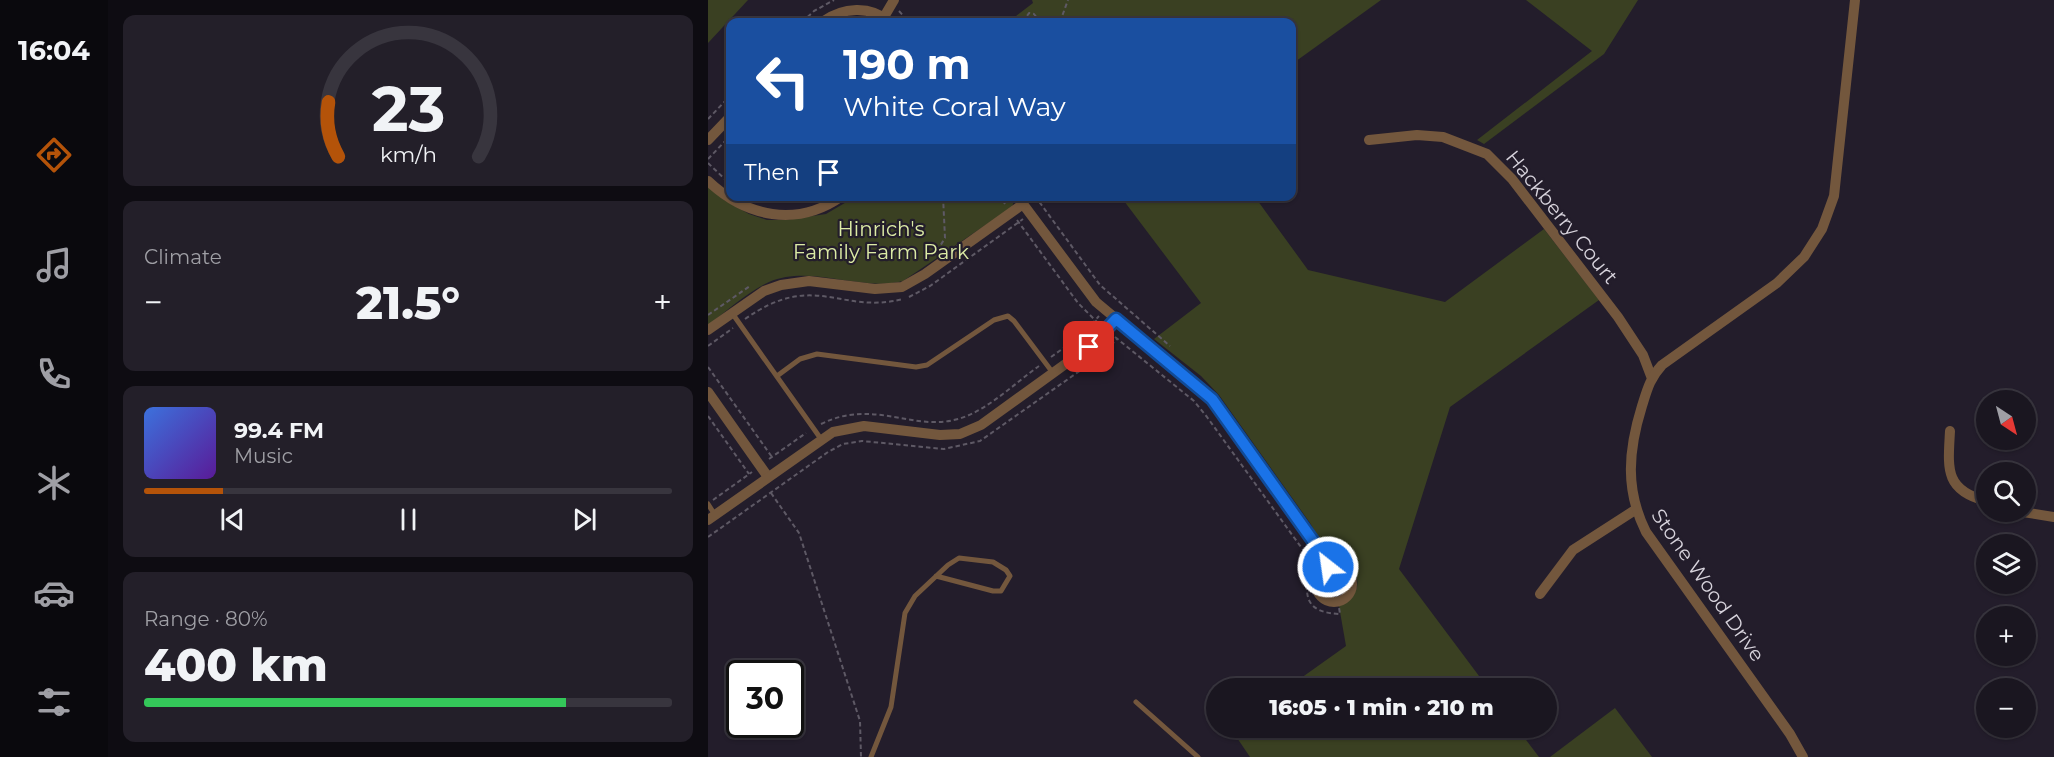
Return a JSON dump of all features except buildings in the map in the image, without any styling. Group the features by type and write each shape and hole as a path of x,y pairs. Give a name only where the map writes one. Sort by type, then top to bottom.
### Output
{"street":[{"path":"888,18 894,0"},
{"path":"1651,376 1662,365 1777,283 1803,257 1822,229 1834,196 1856,0"},
{"path":"828,18 861,4 884,18"},
{"path":"708,140 726,121"},
{"name":"Hackberry Court","path":"1369,140 1417,135 1443,137 1468,144 1495,160 1618,316 1642,355 1651,376"},
{"path":"708,181 726,196"},
{"path":"732,201 760,213 774,215 808,213 832,201"},
{"path":"708,330 764,291 795,282 888,290 902,287 925,274 1012,212 1019,201"},
{"path":"1021,201 1088,293 1105,310 1212,399 1321,552 1328,567"},
{"path":"712,517 821,439 846,428 864,426 940,435 960,434 981,425 1089,347 1116,319"},
{"name":"Stone Wood Drive","path":"1651,376 1637,421 1629,460 1635,510 1646,532 1790,734 1803,757"},
{"path":"708,392 760,465 766,479"},
{"path":"1950,431 1948,469 1953,481 1969,497 1976,499"},
{"path":"1540,594 1573,550 1635,510"},
{"path":"2036,514 2054,517"},
{"path":"1328,567 1346,570 1352,580 1350,592 1338,601 1325,598 1318,590 1317,579 1328,567"}],"lane":[{"path":"732,313 821,439"},
{"path":"777,376 800,359 818,354 916,367 927,365 1000,317 1008,316 1053,373"},
{"path":"708,503 712,517"},
{"path":"871,757 891,707 905,613 915,596 936,576 960,558 993,562 1006,570 1010,576 1001,591 993,591 936,576"},
{"path":"1136,702 1198,757"}],"path":[{"path":"806,18 834,0"},
{"path":"1061,18 1068,0"},
{"path":"1026,18 1029,13 1034,14 1037,18"},
{"path":"708,119 726,100"},
{"path":"726,141 708,161 726,180"},
{"path":"929,256 942,245 945,238 943,201"},
{"path":"1004,201 1078,303 1107,330 1194,401 1207,417 1306,554 1308,562 1305,585 1311,602 1322,611 1340,614 1338,601"},
{"path":"1039,201 1100,285 1170,346"},
{"path":"708,315 752,285"},
{"path":"708,503 814,428 852,413 876,413 941,421 957,419 975,412 1082,335 1114,299"},
{"path":"708,367 772,457"},
{"path":"708,416 749,474"},
{"path":"766,479 799,533 860,721 861,757"}],"green space":[{"path":"708,0 748,0 731,18 726,18 726,24 708,43"},
{"path":"1032,0 1381,0 1296,61 1296,18 1013,18 1033,3"},
{"path":"1526,0 1638,0 1604,54 1484,144 1477,140 1592,51"},
{"name":"Hinrich's Family Farm Park","path":"708,186 724,200 749,214 767,220 786,220 826,214 848,201 1014,201 1012,207 903,281 870,283 819,277 785,277 769,282 753,291 708,325"},
{"path":"1124,201 1258,201 1308,270 1445,302 1544,229 1599,300 1450,407 1399,569 1481,678 1301,678 1346,646 1339,606 1354,594 1357,584 1355,573 1351,567 1331,559 1310,523 1219,395 1201,376 1154,339 1201,303"},
{"path":"1615,708 1652,757 1550,757"},
{"path":"1237,738 1525,738 1539,757 1250,757"}],"route":[{"path":"1089,347 1116,319 1212,399 1321,552 1328,567"}]}
